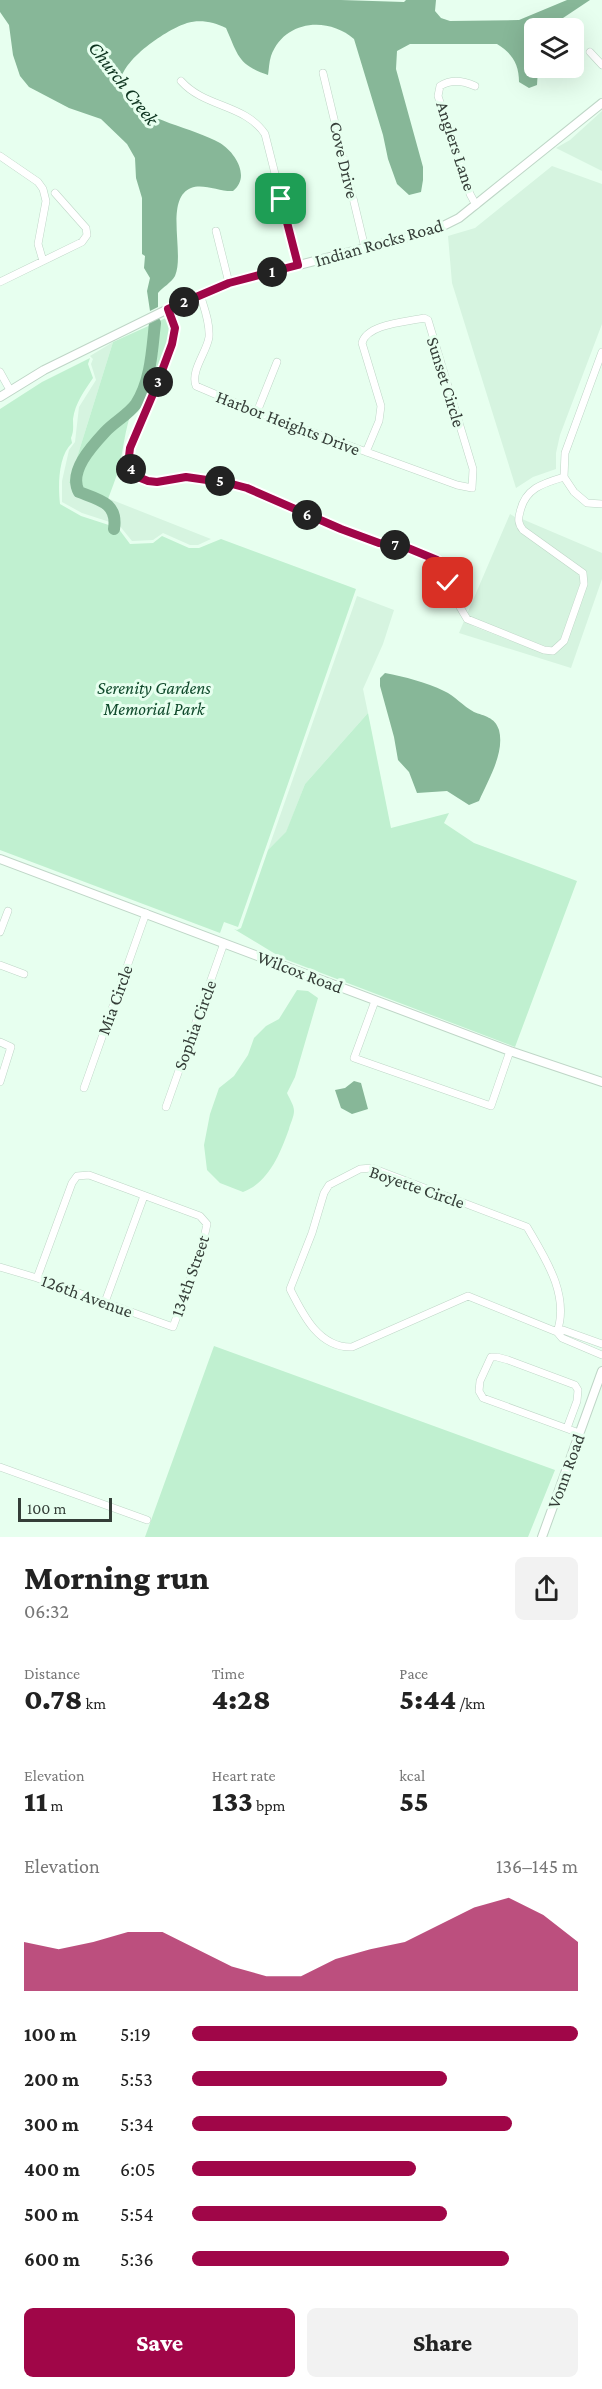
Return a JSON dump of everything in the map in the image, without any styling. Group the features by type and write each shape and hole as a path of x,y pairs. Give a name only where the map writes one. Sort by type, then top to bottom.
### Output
{"street":[{"path":"590,52 602,65"},
{"name":"Cove Drive","path":"323,73 365,248"},
{"path":"181,81 192,93 248,117 258,124 265,134 298,265"},
{"name":"Anglers Lane","path":"476,86 467,82 450,82 440,86 438,96 470,194 476,205"},
{"name":"Indian Rocks Road","path":"0,397 44,370 200,294 229,283 435,230 459,218 602,103"},
{"path":"0,156 38,182 44,189 46,201 38,244 43,261"},
{"path":"0,282 82,242 87,235 86,228 55,192"},
{"path":"216,231 229,283"},
{"name":"Harbor Heights Drive","path":"200,294 209,339 194,383 200,389 456,485 472,488"},
{"path":"168,309 175,328 172,344 130,448 128,465 138,477 157,482 186,477 247,488 309,517 379,543 403,546 437,560 447,571 448,583 467,619 544,650 553,651 564,641 584,584 583,573 523,530 518,517 531,491 539,485 564,477"},
{"name":"Sunset Circle","path":"366,452 379,421 381,406 362,343 364,338 372,329 424,318 428,320 473,469 472,488"},
{"path":"602,352 565,453 564,477 574,492 587,503 602,504"},
{"path":"257,412 277,362"},
{"path":"0,372 10,390"},
{"name":"Wilcox Road","path":"0,859 375,1001 602,1082"},
{"path":"0,932 8,910"},
{"name":"Mia Circle","path":"84,1088 146,913"},
{"name":"Sophia Circle","path":"166,1107 224,943"},
{"path":"0,965 24,974"},
{"path":"375,1001 354,1058 491,1106 510,1051"},
{"path":"0,1042 12,1047 0,1083"},
{"name":"Boyette Circle","path":"557,1332 562,1307 560,1294 527,1227 372,1168 360,1169 348,1174 329,1185 324,1193 312,1233 290,1289 319,1336 329,1343 340,1347 352,1347 468,1296 557,1332 562,1338 602,1355"},
{"path":"37,1278 72,1183 77,1176 89,1175 144,1196 105,1302"},
{"name":"134th Street","path":"144,1196 200,1216 207,1224 202,1247 173,1327"},
{"name":"126th Avenue","path":"0,1267 173,1327"},
{"name":"Boyette Circle","path":"557,1332 563,1330 602,1344"},
{"path":"567,1428 577,1401 578,1390 575,1386 508,1360 491,1357 480,1381 479,1391 483,1398 579,1433"},
{"name":"Vonn Road","path":"542,1537 602,1371"},
{"path":"0,1467 147,1520"}],"shaded area":[{"path":"0,0 404,2 406,0 436,0 435,11 441,18 450,21 519,20 567,0 590,0 563,18 524,18 524,78 537,78 537,85 529,88 519,82 514,60 497,44 410,44 397,51 396,69 423,167 421,192 409,195 397,184 354,39 344,32 320,25 308,25 296,29 277,44 271,56 268,75 245,63 240,58 226,28 212,23 197,21 187,23 152,43 129,64 122,76 120,87 125,98 144,112 226,147 239,165 241,179 233,191 196,187 183,194 177,215 178,255 175,276 158,293 158,307 150,311 147,291 150,278 144,268 145,256 142,254 142,198 136,178 135,158 127,144 101,119 69,108 29,87 20,76 13,55 9,25 0,12"},
{"path":"602,111 602,171 556,148 570,140"},
{"path":"552,166 602,184 602,324 560,435 556,453 556,469 533,477 516,488 452,283 448,236 475,228"},
{"path":"113,342 69,483 211,539 198,545 190,545 163,533 153,540 132,541 119,525 82,513 62,502 62,481 69,450 75,442 79,407 96,380 91,364 93,359 90,356"},
{"path":"510,514 515,517 516,527 521,533 580,575 580,584 561,639 552,647 477,620 467,614"},
{"path":"522,519 602,553 602,579 571,668 459,633 464,621 543,653 554,654 566,644 585,570 525,527"},
{"path":"357,596 394,610 383,644 363,689 368,713 305,784 286,833 268,850"},
{"path":"385,673 437,688 474,712 495,722 499,730 500,748 495,766 479,801 469,805 447,791 417,793 409,772 398,760 380,686 380,678"},
{"path":"354,1081 361,1083 368,1109 352,1114 341,1108 335,1090 345,1088"}],"green space":[{"path":"166,318 169,341 165,357 156,380 146,387 133,407 119,468 108,499 69,483 113,342"},
{"name":"Serenity Gardens Memorial Park","path":"90,358 88,364 93,378 74,413 72,443 64,455 60,472 60,504 81,516 118,528 130,544 153,543 162,536 189,548 199,548 221,539 356,589 238,927 224,922 220,933 0,850 0,409 42,382"},
{"path":"368,713 391,828 449,813 444,823 474,843 577,881 515,1047 282,958 234,929 241,928 268,850 286,832 305,784"},
{"path":"297,990 308,991 318,998 295,1077 287,1093 293,1106 293,1116 282,1148 267,1174 243,1192 220,1183 207,1170 204,1145 210,1114 219,1088 234,1076 248,1055 254,1038 266,1026 279,1019"},
{"path":"214,1346 555,1470 528,1537 145,1537"}],"waterway":[{"name":"Church Creek","path":"114,529 115,520 110,508 100,500 79,492 76,476 93,445 133,408 141,395 150,365 155,323"}],"route":[{"path":"281,199 298,265 229,283 168,309 175,328 172,344 130,448 128,465 138,477 148,481 157,482 186,477 247,488 309,517 379,543 403,546 437,560 447,571 448,583"}]}
